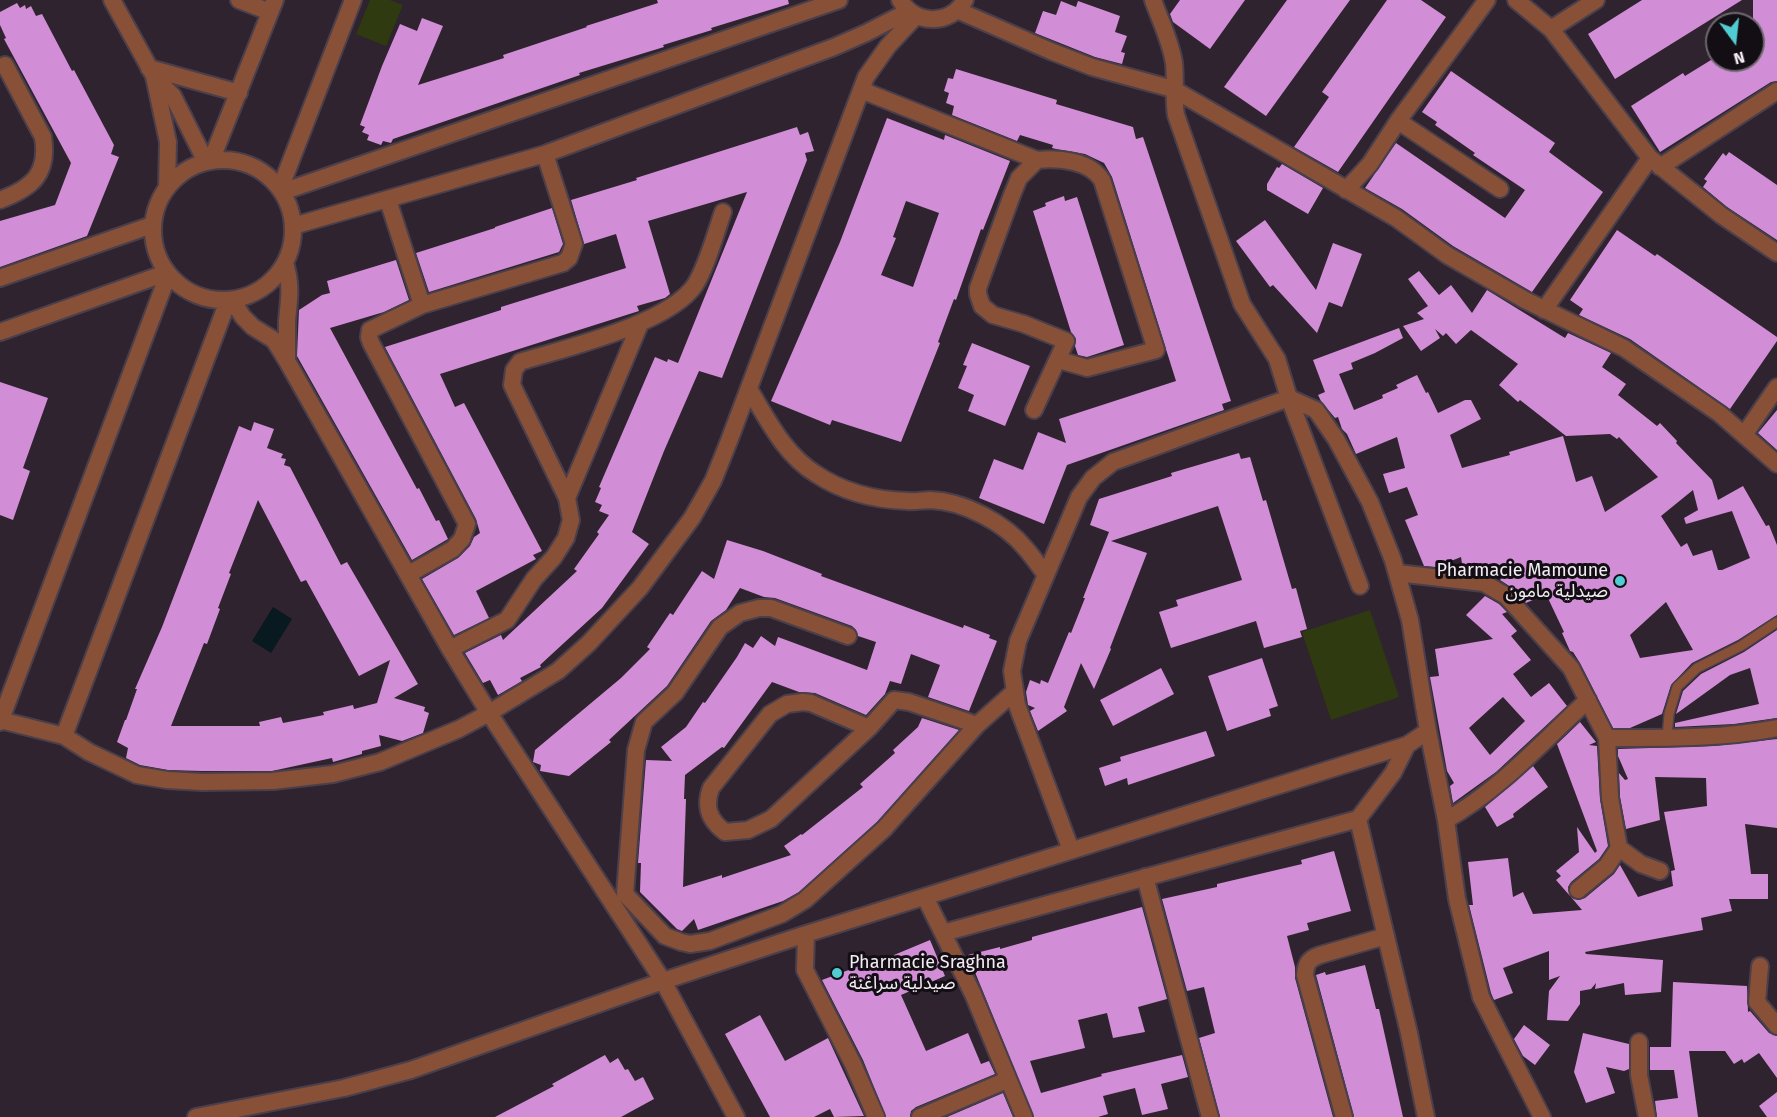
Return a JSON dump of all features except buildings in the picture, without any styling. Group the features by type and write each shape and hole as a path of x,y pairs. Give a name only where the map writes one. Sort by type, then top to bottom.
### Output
{"street":[{"path":"112,0 152,72 173,96 209,161"},
{"path":"209,161 273,6 239,0"},
{"path":"281,190 352,0"},
{"path":"281,190 839,0"},
{"path":"1153,0 1173,56 1176,115 1242,304 1277,359 1289,398 1360,585"},
{"path":"1346,190 1370,164 1487,0"},
{"path":"1516,0 1551,29 1655,163 1721,214 1777,253"},
{"path":"1551,29 1596,0"},
{"path":"908,9 933,20 950,15 961,5 1053,52 1092,67 1173,89 1396,218 1447,255 1544,310 1624,348 1720,414 1777,464"},
{"path":"293,226 545,154 834,47 866,33 908,9"},
{"path":"167,274 0,721 64,736 88,752 136,775 202,782 273,781 333,774 380,762 459,729 558,671 619,613 661,563 692,518 713,481 861,90 908,9"},
{"path":"0,200 21,192 29,186 41,168 45,147 43,137 5,64"},
{"path":"152,72 239,93"},
{"path":"152,72 168,142 166,188"},
{"path":"861,90 1036,160 1054,159 1088,165 1096,171 1102,180 1156,350 1087,368 1059,360"},
{"path":"1544,310 1655,163 1777,91"},
{"path":"1398,122 1500,189"},
{"path":"409,574 453,549 462,539 467,524 369,337 370,330 422,305 555,265 569,258 574,244 545,154"},
{"path":"224,160 250,165 271,179 281,190 290,209 293,226 290,252 278,274 263,288 245,297 230,301 216,301 194,295 175,283 167,274 155,250 152,225 154,212 166,188 184,171 209,161 224,160"},
{"path":"1034,410 1066,341 1024,324 993,315 982,306 978,288 1019,178 1036,160"},
{"path":"388,200 422,305"},
{"path":"450,649 507,621 534,579 554,557 566,538 571,520 567,498 512,385 514,370 520,362 640,324 676,302 692,288 699,277 723,212"},
{"path":"0,278 152,225"},
{"path":"285,263 290,280 291,298 287,320 287,361"},
{"path":"0,332 167,274"},
{"path":"230,301 254,327 274,340 450,649 663,981 736,1117"},
{"path":"64,736 230,301"},
{"path":"567,498 640,324"},
{"path":"1744,435 1777,387"},
{"path":"748,389 784,447 815,474 852,492 871,498 911,502 930,500 979,514 1011,534 1026,548 1046,575"},
{"path":"1071,850 1017,705 1012,671 1016,649 1079,497 1092,478 1113,462 1289,398 1316,410 1336,439 1370,501 1397,573 1410,620 1428,731 1446,820 1457,899 1481,998 1542,1117"},
{"path":"1397,573 1484,583 1494,587 1506,596 1571,668 1607,738 1610,798 1619,848 1641,864 1660,871"},
{"path":"848,636 771,608 759,608 740,613 720,627 675,693 644,722 636,750 625,894 665,936 681,942 700,943 769,921 795,906 884,829 977,725 1014,692"},
{"path":"869,729 812,703 795,702 778,708 764,721 711,788 708,798 710,817 725,832 737,832 760,826 771,819 869,729 894,700 909,702 977,725"},
{"path":"1446,820 1489,791 1588,700"},
{"path":"1607,738 1738,735 1777,728"},
{"path":"196,1117 344,1089 411,1070 663,981 806,934 1407,745 1428,731"},
{"path":"943,933 1358,819 1393,773 1407,745"},
{"path":"1358,819 1426,1117"},
{"path":"1578,890 1607,866 1619,848"},
{"path":"1145,877 1210,1117"},
{"path":"925,897 973,994 1024,1117"},
{"path":"806,934 805,970 853,1064 876,1117"},
{"path":"1344,1117 1305,975 1306,965 1310,959 1320,955 1386,936"},
{"path":"1760,966 1757,1002 1777,1026"},
{"path":"1639,1042 1639,1075 1647,1117"},
{"path":"920,1117 1007,1080"}],"lane":[{"path":"1667,738 1669,714 1677,687 1697,668 1748,642 1777,622"}],"green space":[{"path":"370,0 390,0 403,5 386,46 356,34"},
{"path":"1370,610 1399,697 1331,720 1302,632"}],"shaded area":[{"path":"273,607 292,619 271,653 252,641"}],"place":[{"name":"Pharmacie Mamoune صيدلية مامون","path":"1620,581"},
{"name":"Pharmacie Sraghna صيدلية سراغنة","path":"837,973"}]}
